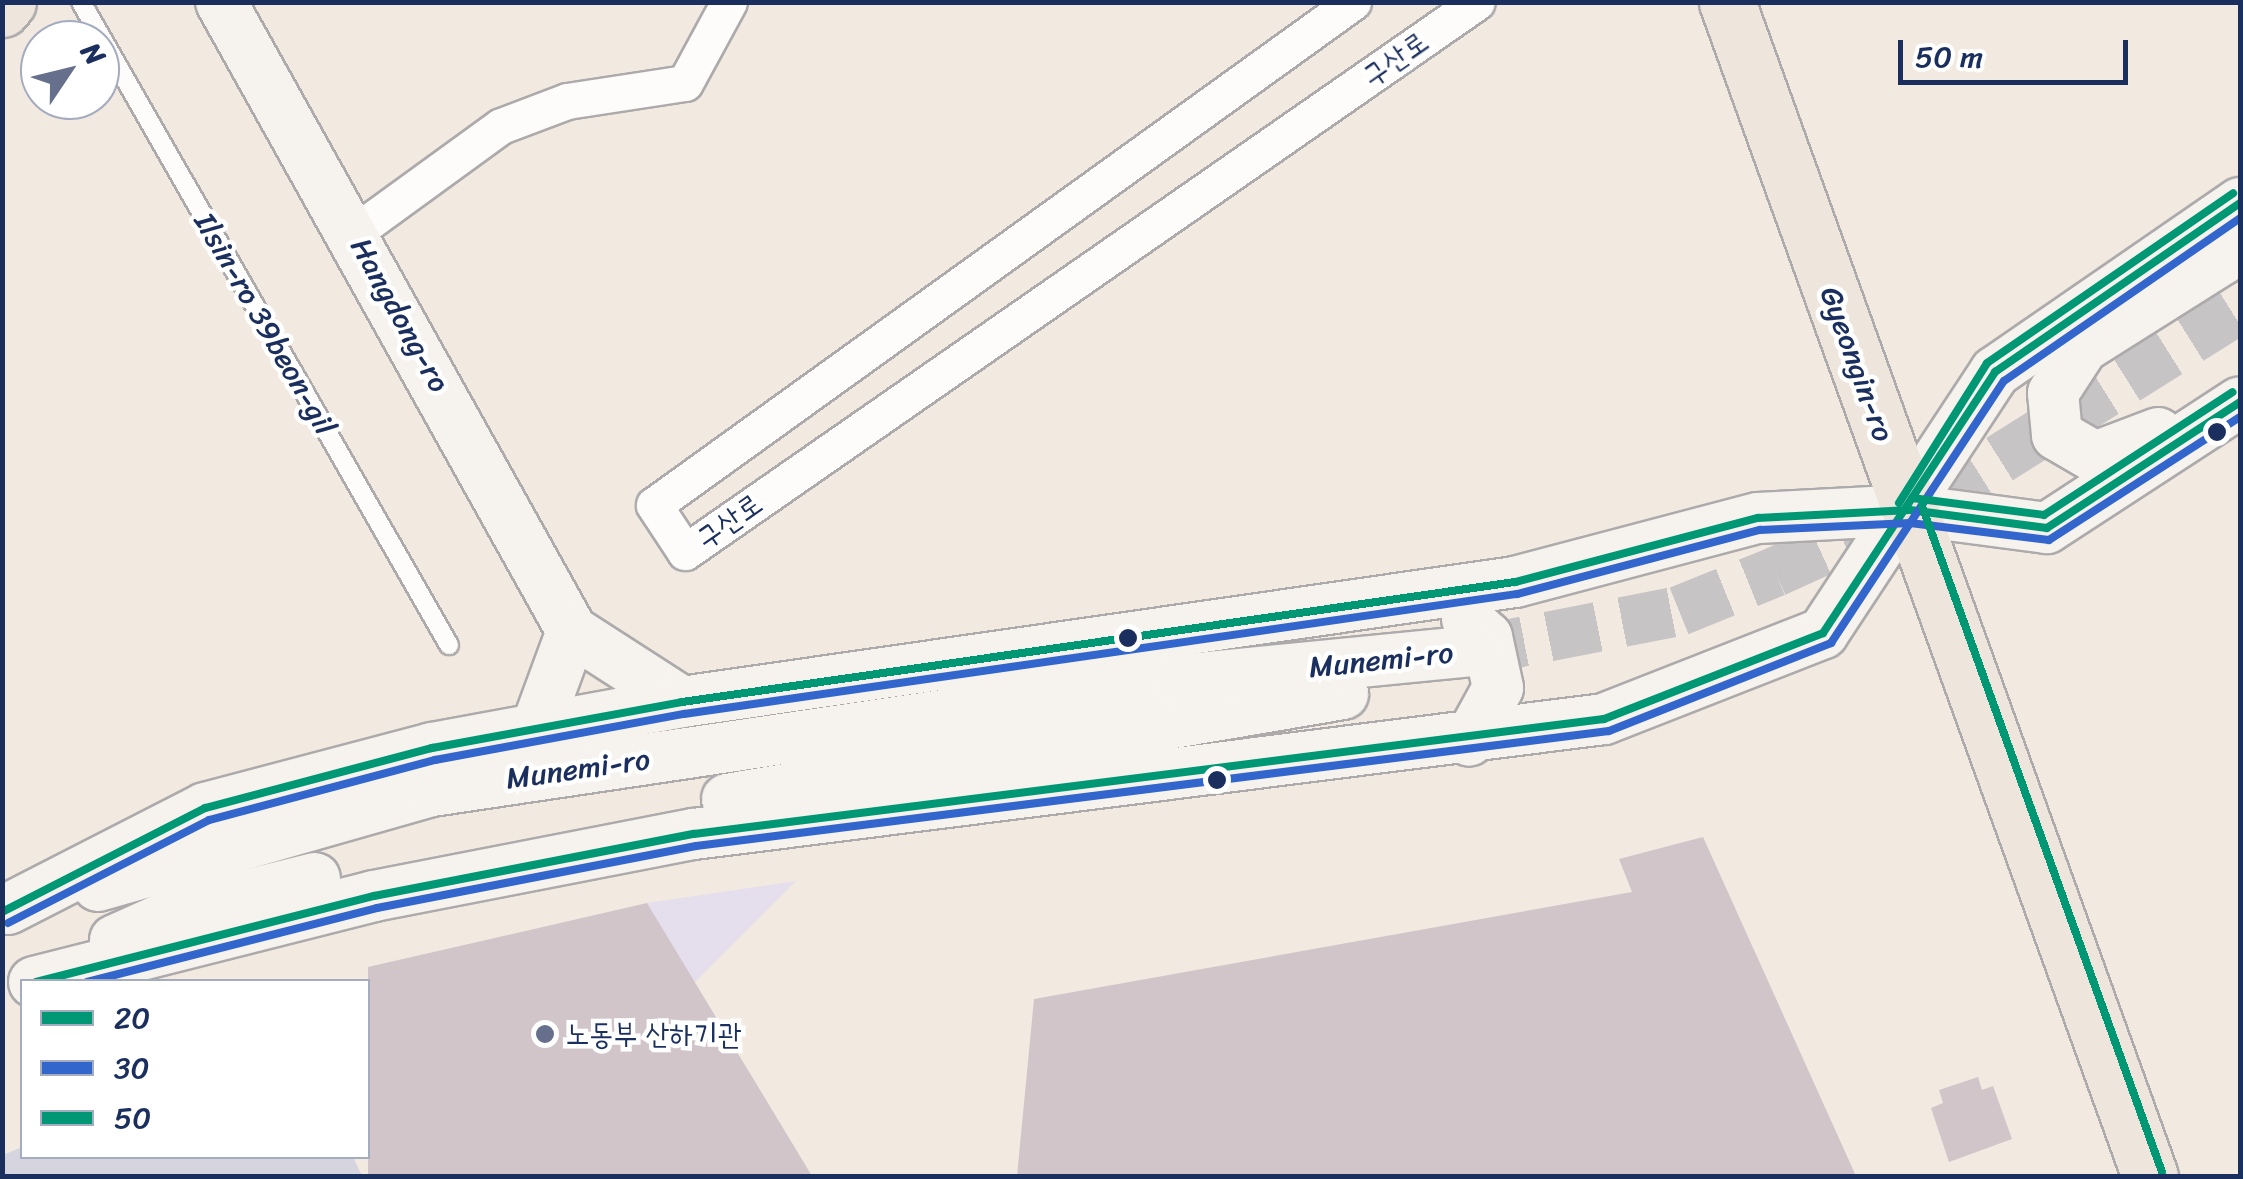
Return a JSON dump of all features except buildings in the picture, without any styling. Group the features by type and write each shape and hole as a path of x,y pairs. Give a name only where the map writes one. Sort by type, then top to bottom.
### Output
{"main road":[{"path":"2,9 8,2"},
{"name":"Hangdong-ro","path":"222,2 355,232 572,631 682,702"},
{"name":"Gyeongin-ro","path":"1727,2 2150,1176"},
{"path":"44,979 374,896 694,834 1469,742 1604,719 1823,633 1910,510 1996,372 2240,203"},
{"path":"2240,222 2223,259 2083,348 2053,393 2058,435 2094,458 2143,443 2240,379"},
{"path":"5,910 205,808 536,729 682,702 1514,582 1758,518 1910,510 2047,528 2240,402"},
{"path":"1414,596 1488,637 1498,688 1469,742"},
{"path":"536,729 572,631"},
{"name":"Munemi-ro","path":"5,910 432,791 1178,680 1475,651 1406,684 378,862 178,912 38,979"}],"street":[{"path":"355,232 501,126 567,101 685,82 729,2"},
{"name":"구산로","path":"1353,2 654,505 685,552 1477,2"}],"lane":[{"name":"Ilsin-ro 39beon-gil","path":"81,2 448,645"}],"shaded area":[{"path":"796,881 692,985 647,903"},
{"path":"20,1148 20,1159 354,1159 362,1176 3,1176 3,1155"}],"tunnel":[{"path":"1475,651 1679,611 1775,572 1936,499 2240,308"}],"transit line":[{"name":"50","path":"1899,503 1987,363 2233,193"},
{"name":"20","path":"48,979 374,896 694,834 1604,719 1823,633 1995,372 2240,203"},
{"name":"30","path":"99,979 377,908 696,846 1609,731 1831,643 2004,381 2240,218"},
{"name":"50","path":"1912,498 2044,515 2233,392"},
{"name":"20","path":"2,912 205,808 432,748 682,702 1515,582 1758,518 1910,510 2047,528 2240,402"},
{"name":"30","path":"8,923 209,820 435,760 684,714 1517,594 1760,530 1910,523 2049,540 2240,417"},
{"name":"50","path":"1922,506 2162,1172"}],"place":[{"name":"노동부 산하기관","path":"545,1034"}]}
